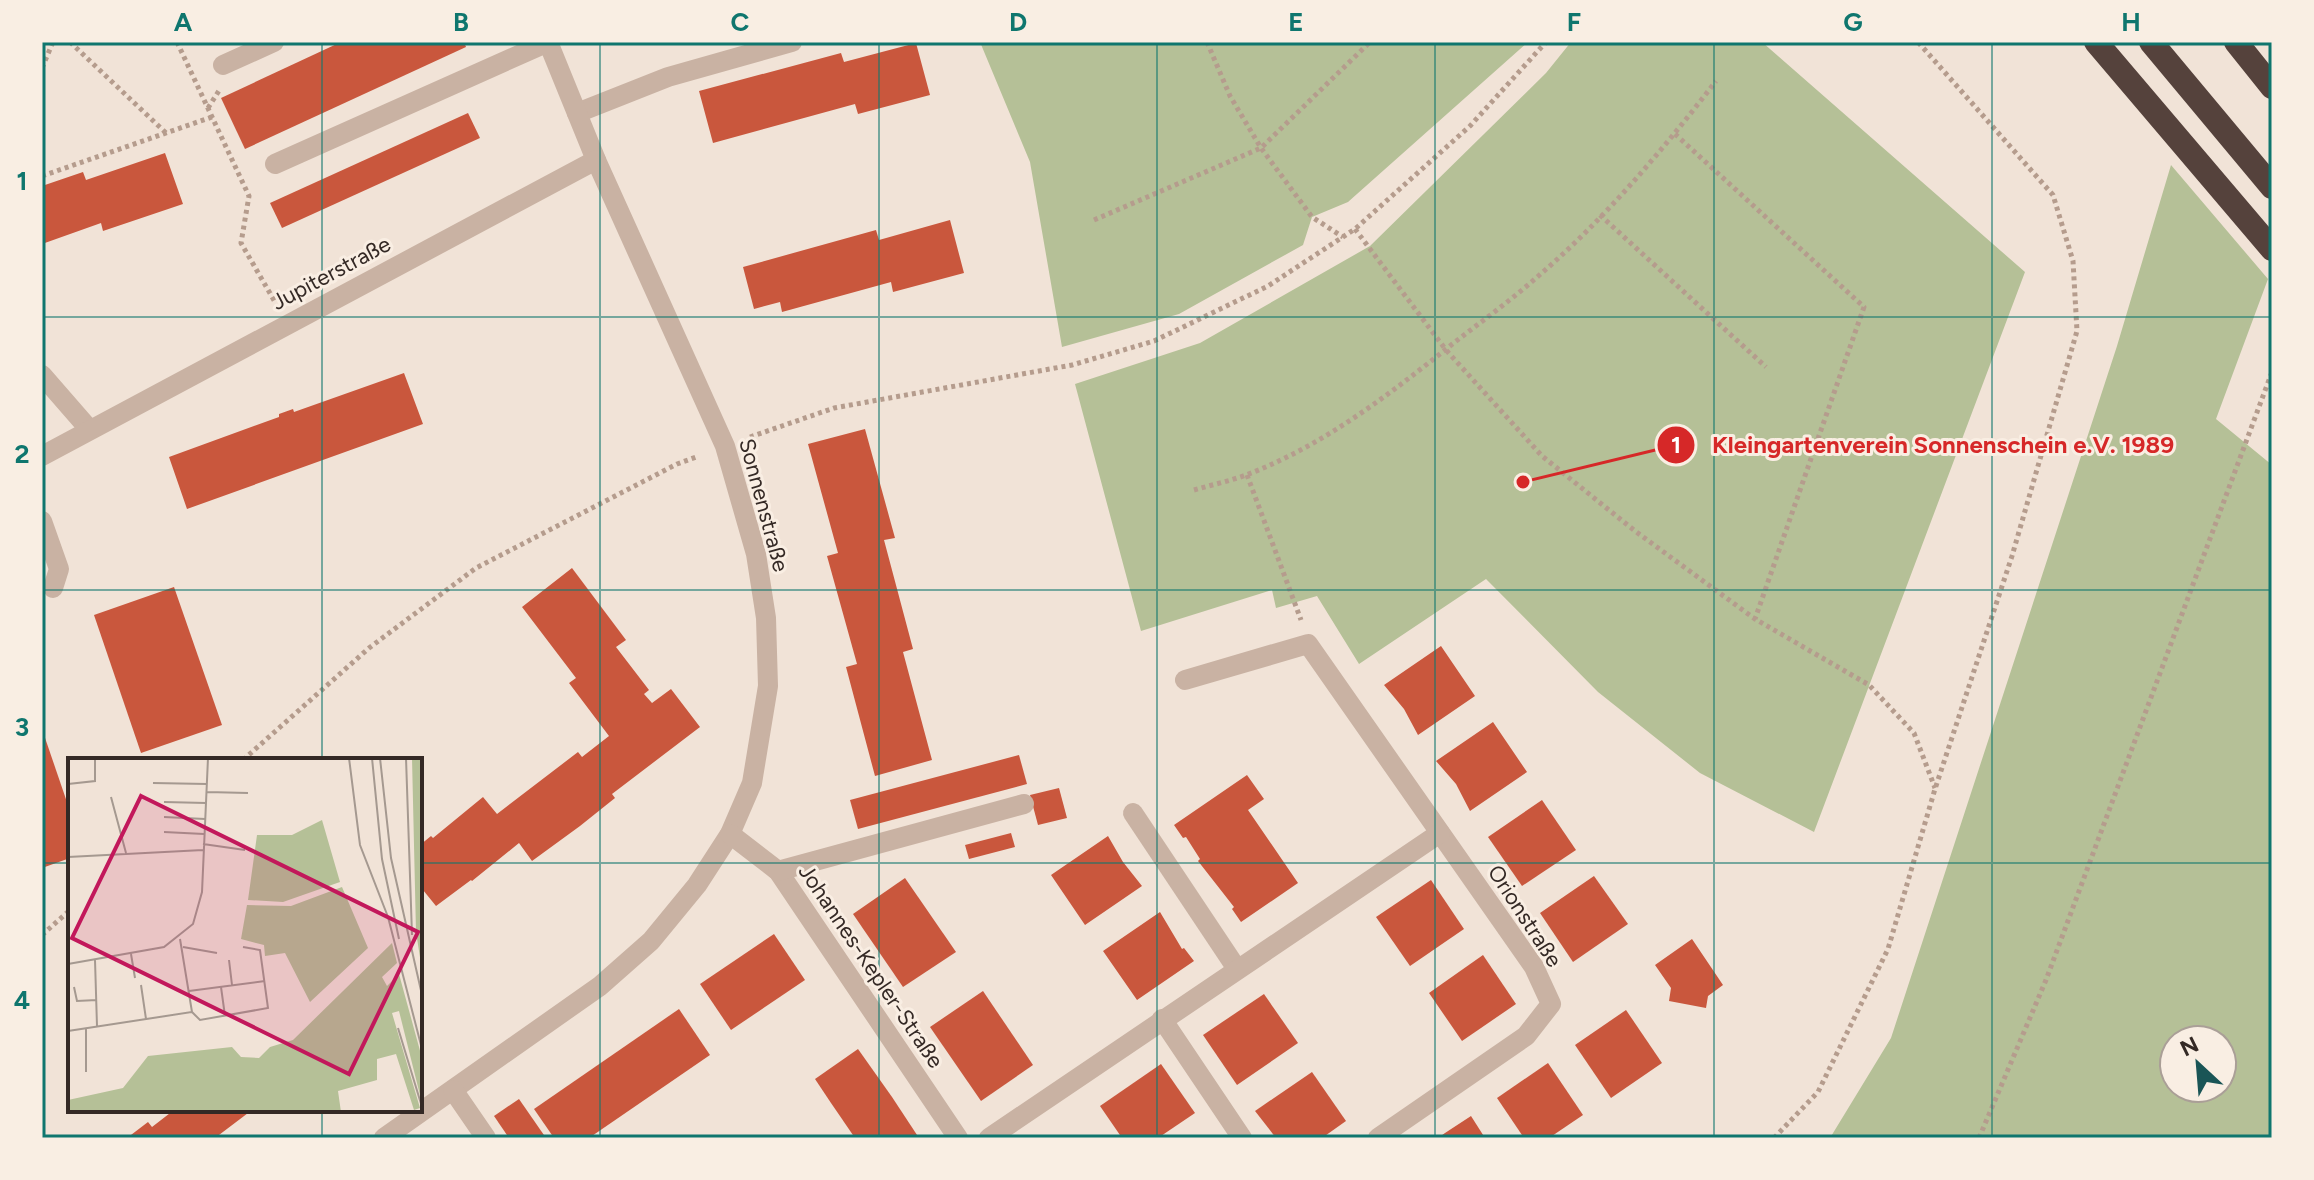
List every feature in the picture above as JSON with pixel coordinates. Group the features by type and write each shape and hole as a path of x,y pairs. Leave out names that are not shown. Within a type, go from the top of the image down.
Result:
{"highway":[{"path":"2096,42 2272,249"},
{"path":"2151,42 2272,187"},
{"path":"2236,42 2272,87"}],"street":[{"path":"223,65 274,42"},
{"path":"275,164 548,42"},
{"name":"Sonnenstraße","path":"422,1112 600,986 651,941 697,885 730,834 752,783 768,686 766,618 756,554 725,446 596,160 548,42"},
{"path":"577,113 668,77 792,42"},
{"name":"Jupiterstraße","path":"42,456 596,160"},
{"path":"42,375 89,429"},
{"path":"42,521 59,569 53,588"},
{"name":"Orionstraße","path":"1185,680 1308,644 1534,967 1551,1004 1526,1036 1378,1138"},
{"path":"778,871 1024,804"},
{"path":"1133,813 1237,969"},
{"path":"989,1138 1440,833"},
{"name":"Johannes-Kepler-Straße","path":"730,834 778,871 958,1138"},
{"path":"1162,1019 1242,1138"},
{"path":"453,1090 486,1138"},
{"name":"Sonnenstraße","path":"384,1138 421,1112"}],"path":[{"path":"42,68 53,42"},
{"path":"70,42 166,133"},
{"path":"177,42 249,196 241,243 288,323"},
{"path":"1207,42 1230,96 1261,148 1312,217 1343,237"},
{"path":"1094,220 1261,148 1370,42"},
{"path":"245,758 369,648 476,568 677,464 834,408 1072,365 1154,341 1268,286 1355,229 1470,126 1546,42"},
{"path":"1774,1138 1818,1092 1888,949 1935,789 2012,556 2077,331 2073,261 2053,195 1918,42"},
{"path":"1194,490 1247,475 1316,441 1370,409 1446,350 1537,277 1600,215 1675,134 1716,81"},
{"path":"42,176 212,117"},
{"path":"1675,134 1864,307 1755,619"},
{"path":"1600,215 1766,367"},
{"path":"1355,229 1446,350 1542,456 1635,531 1755,619 1869,685 1914,733 1935,789"},
{"path":"1979,1138 2052,966 2272,372"},
{"path":"1247,475 1296,604"},
{"path":"42,935 68,912"}],"green space":[{"path":"980,42 1528,42 1348,202 1312,217 1303,245 1179,314 1062,347 1030,162"},
{"path":"1571,42 1762,42 2025,272 1814,832 1700,773 1598,692 1486,579 1359,664 1317,596 1276,608 1272,590 1141,631 1075,384 1200,343 1370,246 1546,73"},
{"path":"2171,165 2268,279 2216,419 2272,465 2272,1138 1830,1138 1891,1038 2117,346"}],"building":[{"path":"341,42 464,42 466,47 245,149 221,98"},
{"path":"916,43 930,95 858,114 855,104 713,143 699,91 841,53 844,62"},
{"path":"468,113 480,138 282,228 270,203"},
{"path":"165,153 183,204 103,231 101,223 42,244 42,186 83,172 86,180"},
{"path":"950,220 964,273 893,292 891,282 782,312 780,302 754,309 743,267 876,230 879,240"},
{"path":"404,373 423,424 187,509 169,457 279,417 279,414 293,409 294,412"},
{"path":"865,429 895,538 884,540 913,649 903,652 932,760 875,776 846,667 857,664 827,556 838,553 808,444"},
{"path":"572,568 626,640 616,647 649,690 644,694 652,703 671,689 700,727 612,794 615,798 580,826 532,861 519,843 436,906 422,891 422,843 483,797 497,814 578,752 582,757 609,736 569,683 576,678 522,607"},
{"path":"174,587 222,725 141,753 94,615"},
{"path":"1441,646 1475,696 1418,735 1404,709 1384,685"},
{"path":"1493,722 1527,772 1470,811 1456,784 1436,761"},
{"path":"42,729 68,805 68,859 42,868"},
{"path":"1019,755 1027,784 858,829 850,800"},
{"path":"1247,775 1264,799 1248,810 1298,883 1241,922 1232,909 1234,907 1198,861 1200,859 1186,837 1183,838 1174,825"},
{"path":"1059,788 1067,818 1038,825 1030,795"},
{"path":"1542,800 1576,850 1522,886 1488,837"},
{"path":"1011,833 1015,847 969,859 965,845"},
{"path":"1108,836 1142,886 1085,925 1051,875"},
{"path":"1594,876 1628,924 1573,962 1540,913"},
{"path":"905,878 956,952 903,987 853,914"},
{"path":"1431,880 1464,929 1410,966 1376,917"},
{"path":"1160,912 1182,949 1194,961 1137,1000 1103,951"},
{"path":"774,934 805,980 731,1030 700,984"},
{"path":"1692,939 1723,985 1708,996 1706,1008 1669,1001 1671,988 1655,965"},
{"path":"1483,955 1516,1004 1462,1041 1429,993"},
{"path":"983,991 1033,1065 981,1101 930,1027"},
{"path":"1264,994 1298,1043 1237,1085 1203,1035"},
{"path":"679,1009 710,1055 589,1138 554,1138 534,1109"},
{"path":"1626,1010 1662,1063 1611,1098 1575,1045"},
{"path":"858,1049 919,1138 855,1138 831,1103 815,1079"},
{"path":"1548,1063 1583,1115 1549,1138 1524,1138 1497,1098"},
{"path":"1161,1064 1195,1113 1158,1138 1122,1138 1100,1106"},
{"path":"1312,1072 1346,1121 1322,1138 1276,1138 1255,1111"},
{"path":"519,1099 546,1138 509,1138 494,1116"},
{"path":"171,1112 249,1112 215,1138 127,1138 148,1122 152,1127"},
{"path":"1471,1116 1485,1138 1438,1138 1445,1133"}],"place":[{"name":"Kleingartenverein Sonnenschein e.V. 1989","path":"1523,482"}]}
